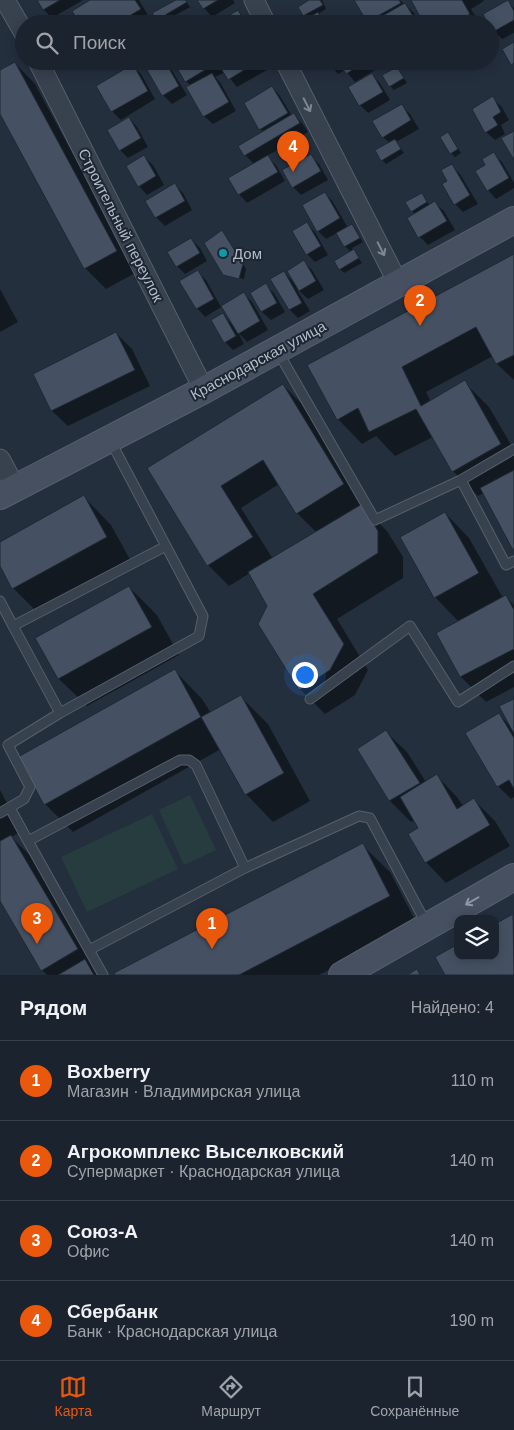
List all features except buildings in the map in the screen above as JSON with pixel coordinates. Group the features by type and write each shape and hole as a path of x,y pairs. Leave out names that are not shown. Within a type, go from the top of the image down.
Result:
{"street":[{"path":"5,0 15,18"},
{"path":"254,0 262,15"},
{"name":"Строительный переулок","path":"43,70 204,390"},
{"path":"290,70 398,284"},
{"name":"Краснодарская улица","path":"8,492 204,390 514,220"},
{"path":"0,459 8,492"},
{"path":"342,975 514,877"}],"lane":[{"path":"277,350 375,520 461,480 514,449"},
{"path":"0,813 24,800 30,787 8,745 60,713 199,636 203,616 109,438"},
{"path":"461,480 506,565 514,561"},
{"path":"13,626 166,546"},
{"path":"0,601 60,713"},
{"path":"310,699 410,626 458,702 514,666"},
{"path":"28,841 180,760 190,760 196,765 245,868"},
{"path":"10,808 103,975"},
{"path":"89,950 245,868 359,816 370,818 428,926"}],"green space":[{"path":"190,795 216,850 184,865 159,810"},
{"path":"152,814 178,869 87,912 61,857"}],"place":[{"name":"Сбербанк","path":"293,172"},
{"name":"Дом","path":"223,253"},
{"name":"Агрокомплекс Выселковский","path":"420,326"},
{"name":"Союз-А","path":"37,944"},
{"name":"Boxberry","path":"212,949"}]}
